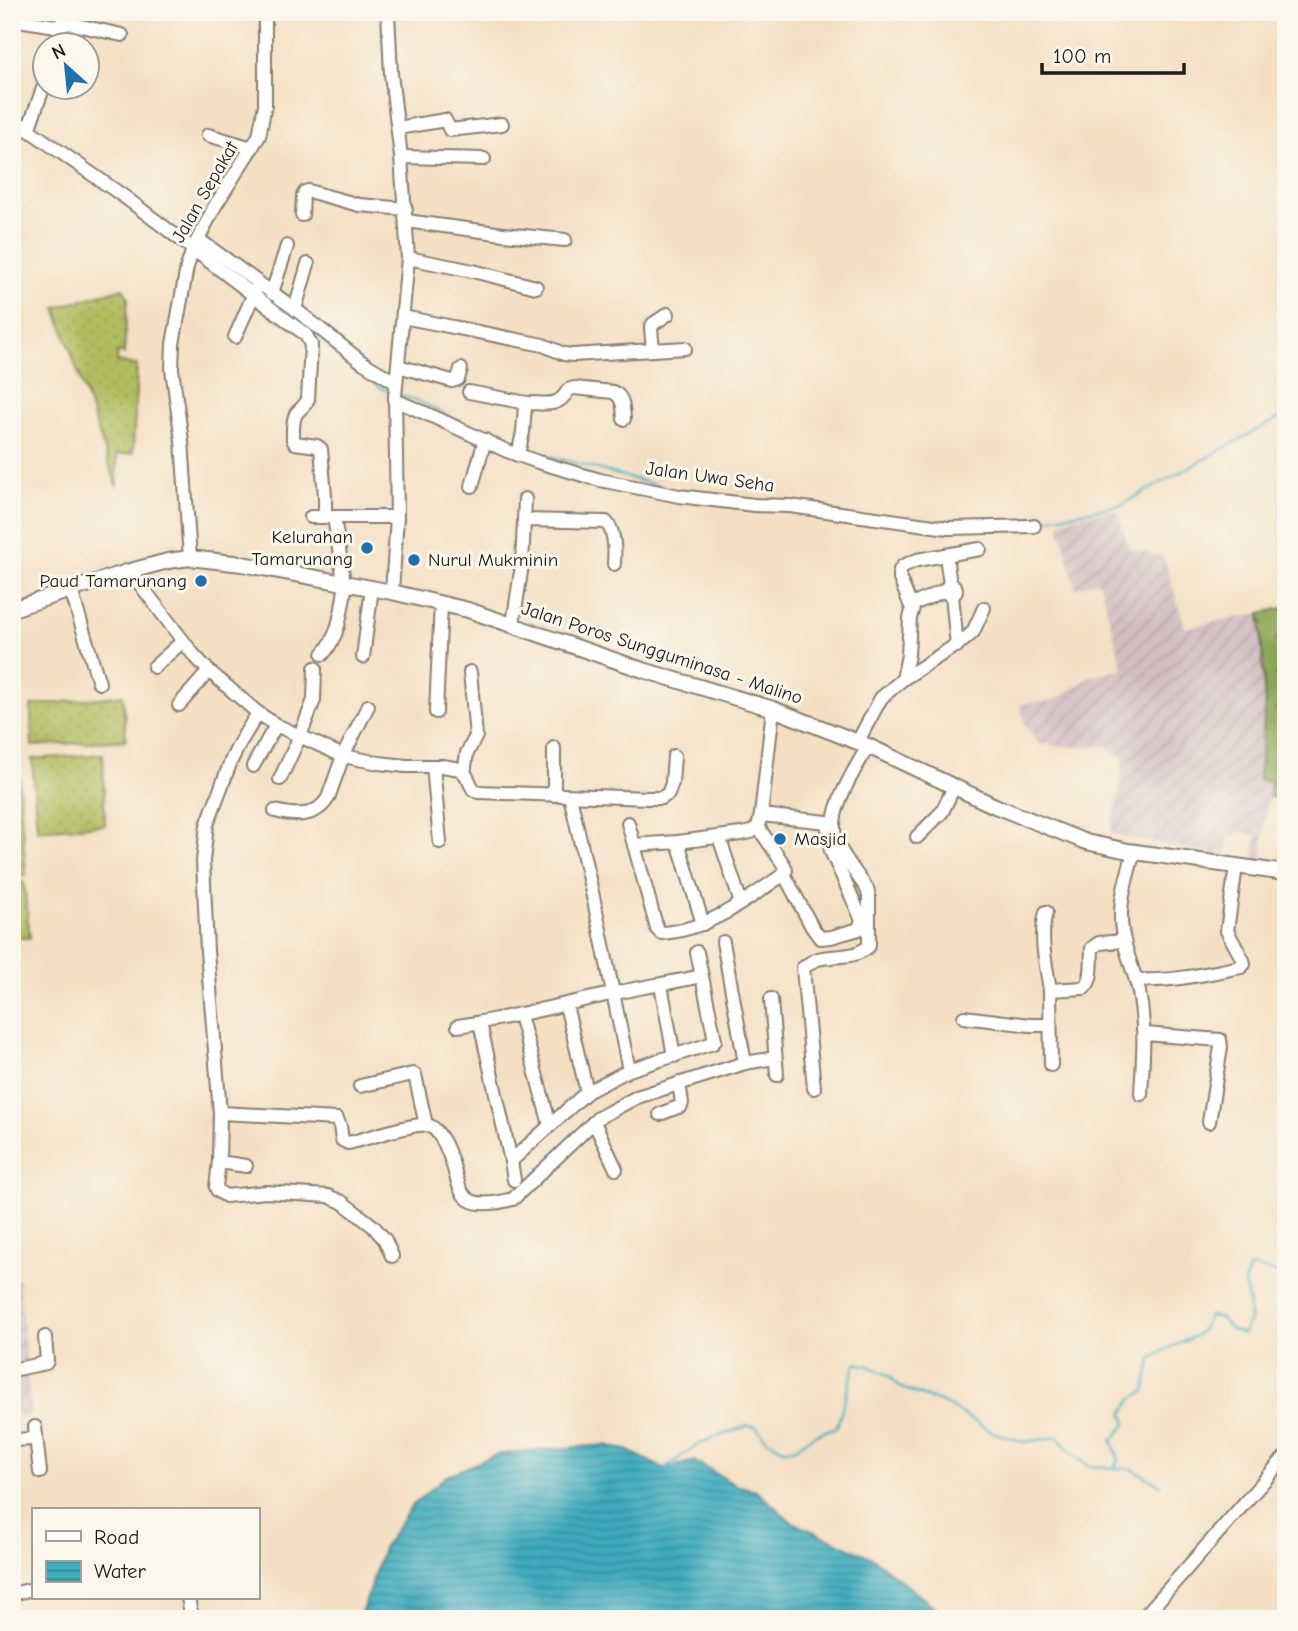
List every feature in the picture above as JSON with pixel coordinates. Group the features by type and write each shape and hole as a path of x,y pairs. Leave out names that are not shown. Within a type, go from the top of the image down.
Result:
{"main road":[{"name":"Jalan Poros Sungguminasa - Malino","path":"12,609 130,570 190,558 392,592 513,624 643,670 773,709 863,743 954,787 1086,842 1286,873"}],"street":[{"name":"Jalan Sepakat","path":"190,558 182,441 172,357 187,267 195,243 259,136 265,105 265,12"},
{"path":"388,12 408,258 395,391 397,517 392,592"},
{"path":"12,19 63,21 122,35"},
{"path":"30,126 38,102"},
{"path":"12,118 30,126 106,184 195,243 256,289 309,340 311,352 308,399 294,419 293,440 295,443 321,449 325,495 323,517 345,583 341,616 335,634 323,654"},
{"path":"398,128 445,120 450,130 502,124"},
{"path":"208,135 253,148"},
{"path":"401,157 484,159"},
{"path":"302,215 303,196 308,191 359,205 504,234 565,240"},
{"path":"272,293 287,246"},
{"path":"408,258 536,287"},
{"path":"295,309 308,264"},
{"path":"235,337 256,289"},
{"name":"Jalan Uwa Seha","path":"256,289 272,293 295,309 395,391 485,440 600,480 686,497 754,505 790,506 948,528 1034,526"},
{"path":"653,350 651,327 668,314"},
{"path":"403,317 543,345 564,354 587,355 685,348"},
{"path":"398,366 452,381 458,379 461,369"},
{"path":"469,392 527,403 556,402 564,397 568,390 574,388 613,392 619,394 622,401 624,419"},
{"path":"519,451 527,403"},
{"path":"472,486 485,440"},
{"path":"513,624 522,565 525,499"},
{"path":"323,517 397,517"},
{"path":"524,520 606,522 611,528 614,564"},
{"path":"912,609 903,590 900,570 917,560 980,549"},
{"path":"946,555 957,646"},
{"path":"130,570 209,671 258,713 343,756 379,763 460,769 478,792 661,797 668,794 672,783 674,756"},
{"path":"363,657 372,588"},
{"path":"71,590 99,683"},
{"path":"902,679 908,655 914,604 949,590"},
{"path":"436,712 441,603"},
{"path":"814,1088 803,968 815,960 854,955 869,946 867,889 835,840 834,820 838,802 881,698 902,679 957,646 972,632 984,608"},
{"path":"154,667 183,641"},
{"path":"280,779 314,700 315,668"},
{"path":"179,705 209,671"},
{"path":"464,773 467,753 476,736 470,672"},
{"path":"275,811 287,814 305,813 321,807 328,798 343,756 368,706"},
{"path":"635,845 751,832 759,821 773,709"},
{"path":"258,713 239,744 215,802 207,825 203,861 220,1113 216,1187 222,1195 230,1196 266,1192 328,1196 342,1202 373,1226 385,1240 392,1256"},
{"path":"253,766 276,724"},
{"path":"554,748 554,794"},
{"path":"433,766 440,842"},
{"path":"917,836 942,812 954,787"},
{"path":"569,796 629,1070"},
{"path":"759,821 827,822 831,851 862,920 859,929 820,938 784,874"},
{"path":"628,823 657,929 661,933 703,924 784,874 784,865 759,821"},
{"path":"719,836 741,903"},
{"path":"678,842 703,924"},
{"path":"1134,851 1121,902 1120,918 1136,980 1145,1034 1141,1094"},
{"path":"1136,980 1153,981 1201,975 1241,967 1244,964 1227,931 1236,866"},
{"path":"1046,912 1042,938 1050,990 1051,1065"},
{"path":"1050,990 1087,986 1090,981 1092,948 1099,943 1124,941"},
{"path":"723,942 745,1063"},
{"path":"512,1161 587,1092 629,1070 713,1043 715,1040 697,953"},
{"path":"458,1026 701,976"},
{"path":"661,985 674,1056"},
{"path":"771,999 777,1075"},
{"path":"566,1005 587,1092"},
{"path":"520,1015 550,1125"},
{"path":"964,1017 1049,1026"},
{"path":"480,1023 514,1180"},
{"path":"1145,1034 1220,1040 1222,1047 1209,1122"},
{"path":"220,1113 337,1119 342,1140 348,1143 416,1125 426,1125 435,1129 447,1147 458,1188 464,1197 479,1204 500,1203 513,1199 598,1118 637,1097 745,1063 775,1058"},
{"path":"360,1086 414,1074 426,1125"},
{"path":"660,1114 681,1106 679,1083"},
{"path":"594,1122 616,1169"},
{"path":"219,1162 246,1166"},
{"path":"12,1370 46,1363 45,1337"},
{"path":"12,1440 35,1433 40,1472"},
{"path":"1142,1619 1286,1455"},
{"path":"12,1594 32,1589"},
{"path":"188,1600 192,1619"}],"shaded area":[{"path":"1113,510 1118,512 1129,548 1164,557 1185,628 1260,613 1265,708 1259,779 1271,781 1262,861 1254,860 1256,835 1237,832 1238,837 1229,836 1226,857 1114,835 1111,829 1120,789 1123,758 1106,746 1039,744 1025,724 1020,704 1051,701 1091,676 1123,669 1100,584 1096,581 1076,589 1059,523 1074,517"},
{"path":"12,1279 19,1279 31,1415 12,1416"}],"green space":[{"path":"123,288 128,297 124,354 118,352 117,362 137,365 133,453 117,455 117,487 56,308"},
{"path":"1286,607 1286,799 1269,797 1271,781 1259,780 1265,708 1260,613"},
{"path":"123,695 126,740 32,746 31,706"},
{"path":"103,754 105,825 37,830 32,759"},
{"path":"17,756 26,875 12,876 12,757"},
{"path":"12,882 24,882 30,938 12,938"}],"water":[{"path":"606,1445 629,1451 664,1469 694,1461 736,1485 755,1490 792,1522 873,1558 949,1619 357,1619 364,1606 383,1548 412,1506 446,1476 495,1455"}],"waterway":[{"path":"311,333 381,388 390,391"},
{"path":"399,395 418,401 460,422"},
{"path":"1034,521 1121,505 1286,414"},
{"path":"524,449 663,487"},
{"path":"1114,1468 1119,1460 1112,1441 1127,1423 1123,1413 1133,1398 1145,1391 1151,1359 1194,1337 1209,1316 1221,1318 1230,1329 1243,1334 1249,1320 1249,1304 1244,1283 1250,1267 1276,1272 1286,1280"},
{"path":"664,1469 700,1443 747,1426 756,1427 767,1440 783,1449 795,1449 814,1436 836,1428 856,1363 888,1375 899,1387 945,1404 992,1432 1024,1442 1058,1437 1070,1452 1089,1466 1132,1469 1161,1485"}],"place":[{"name":"Kelurahan Tamarunang","path":"367,548"},
{"name":"Nurul Mukminin","path":"414,560"},
{"name":"Paud Tamarunang","path":"201,581"},
{"name":"Masjid","path":"780,839"}]}
